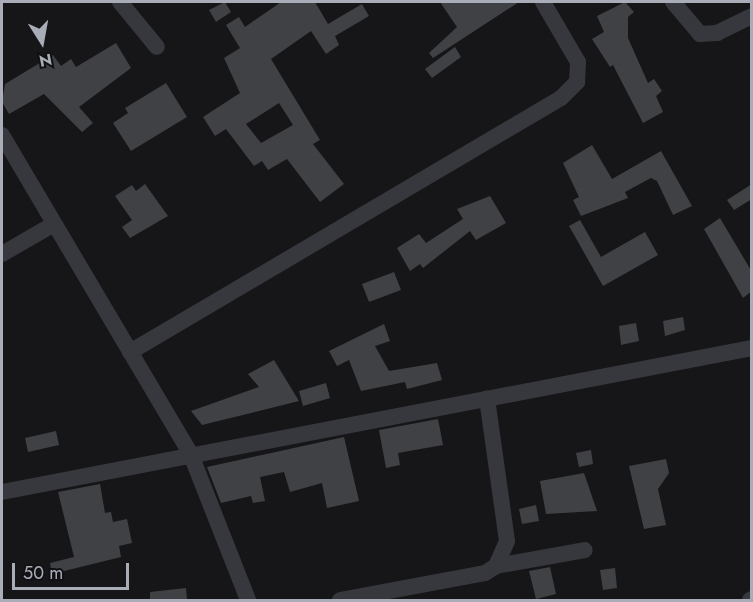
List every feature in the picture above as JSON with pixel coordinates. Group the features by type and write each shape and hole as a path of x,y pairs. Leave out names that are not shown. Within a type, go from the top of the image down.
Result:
{"street":[{"path":"120,2 156,47"},
{"path":"130,352 561,98 577,82 578,62 543,2"},
{"path":"673,2 700,34 717,33 752,16"},
{"path":"2,135 191,455 248,600"},
{"path":"2,254 54,224"},
{"path":"2,492 752,348"},
{"path":"487,398 507,541 496,566"},
{"path":"340,600 485,573 496,566 585,550"}],"building":[{"path":"225,2 231,12 216,22 209,10"},
{"path":"281,2 315,2 328,24 362,4 369,16 335,36 339,45 326,54 311,31 271,59 320,140 313,144 344,184 320,202 287,159 268,170 262,161 254,166 226,129 215,136 203,117 240,93 224,58 240,48 226,25 239,17 245,27","holes":["279,103 293,125 261,143 246,124"]},
{"path":"440,2 519,2 433,58 429,53 457,27"},
{"path":"625,2 634,12 628,17 628,38 648,83 654,79 662,91 656,96 663,112 643,123 613,65 610,67 592,39 604,32 597,16"},
{"path":"116,43 131,68 79,107 93,123 82,132 44,94 9,114 2,102 5,84 53,55 61,66 71,59 76,67"},
{"path":"455,47 461,57 432,78 425,69"},
{"path":"166,83 187,117 131,151 113,123 128,113 125,108"},
{"path":"592,145 612,179 661,151 692,206 673,215 657,181 651,178 625,192 628,198 581,216 573,200 579,197 563,163"},
{"path":"145,184 168,216 130,238 122,227 132,220 115,196 132,185 136,191"},
{"path":"752,184 752,199 734,210 727,200"},
{"path":"490,196 506,223 476,240 470,231 423,268 420,264 410,271 397,248 419,234 426,243 463,219 457,209"},
{"path":"720,218 752,272 752,291 743,298 704,229"},
{"path":"580,220 601,257 645,232 658,255 603,286 569,226"},
{"path":"394,272 401,290 369,302 362,284"},
{"path":"683,317 685,330 665,336 663,321"},
{"path":"636,323 639,341 621,345 619,326"},
{"path":"384,324 390,341 375,346 389,371 437,363 442,380 407,389 405,382 361,391 349,360 337,366 329,351"},
{"path":"274,360 299,401 202,425 191,411 259,387 248,374"},
{"path":"326,383 330,398 303,406 299,391"},
{"path":"438,419 443,445 398,453 400,465 386,468 379,430"},
{"path":"56,431 59,445 28,452 25,438"},
{"path":"344,437 359,501 327,508 322,483 290,492 284,472 260,477 265,501 253,503 251,496 221,503 207,467"},
{"path":"591,450 593,464 579,467 576,453"},
{"path":"666,459 669,473 658,489 666,525 644,529 629,466"},
{"path":"584,473 597,511 546,514 540,481"},
{"path":"100,484 105,513 111,512 113,522 127,519 132,543 119,546 121,557 52,574 50,563 74,557 58,492"},
{"path":"536,505 539,521 522,524 519,509"},
{"path":"550,567 556,594 536,599 529,571"},
{"path":"615,568 617,588 603,590 600,570"},
{"path":"186,588 187,600 150,600 150,592"}]}
